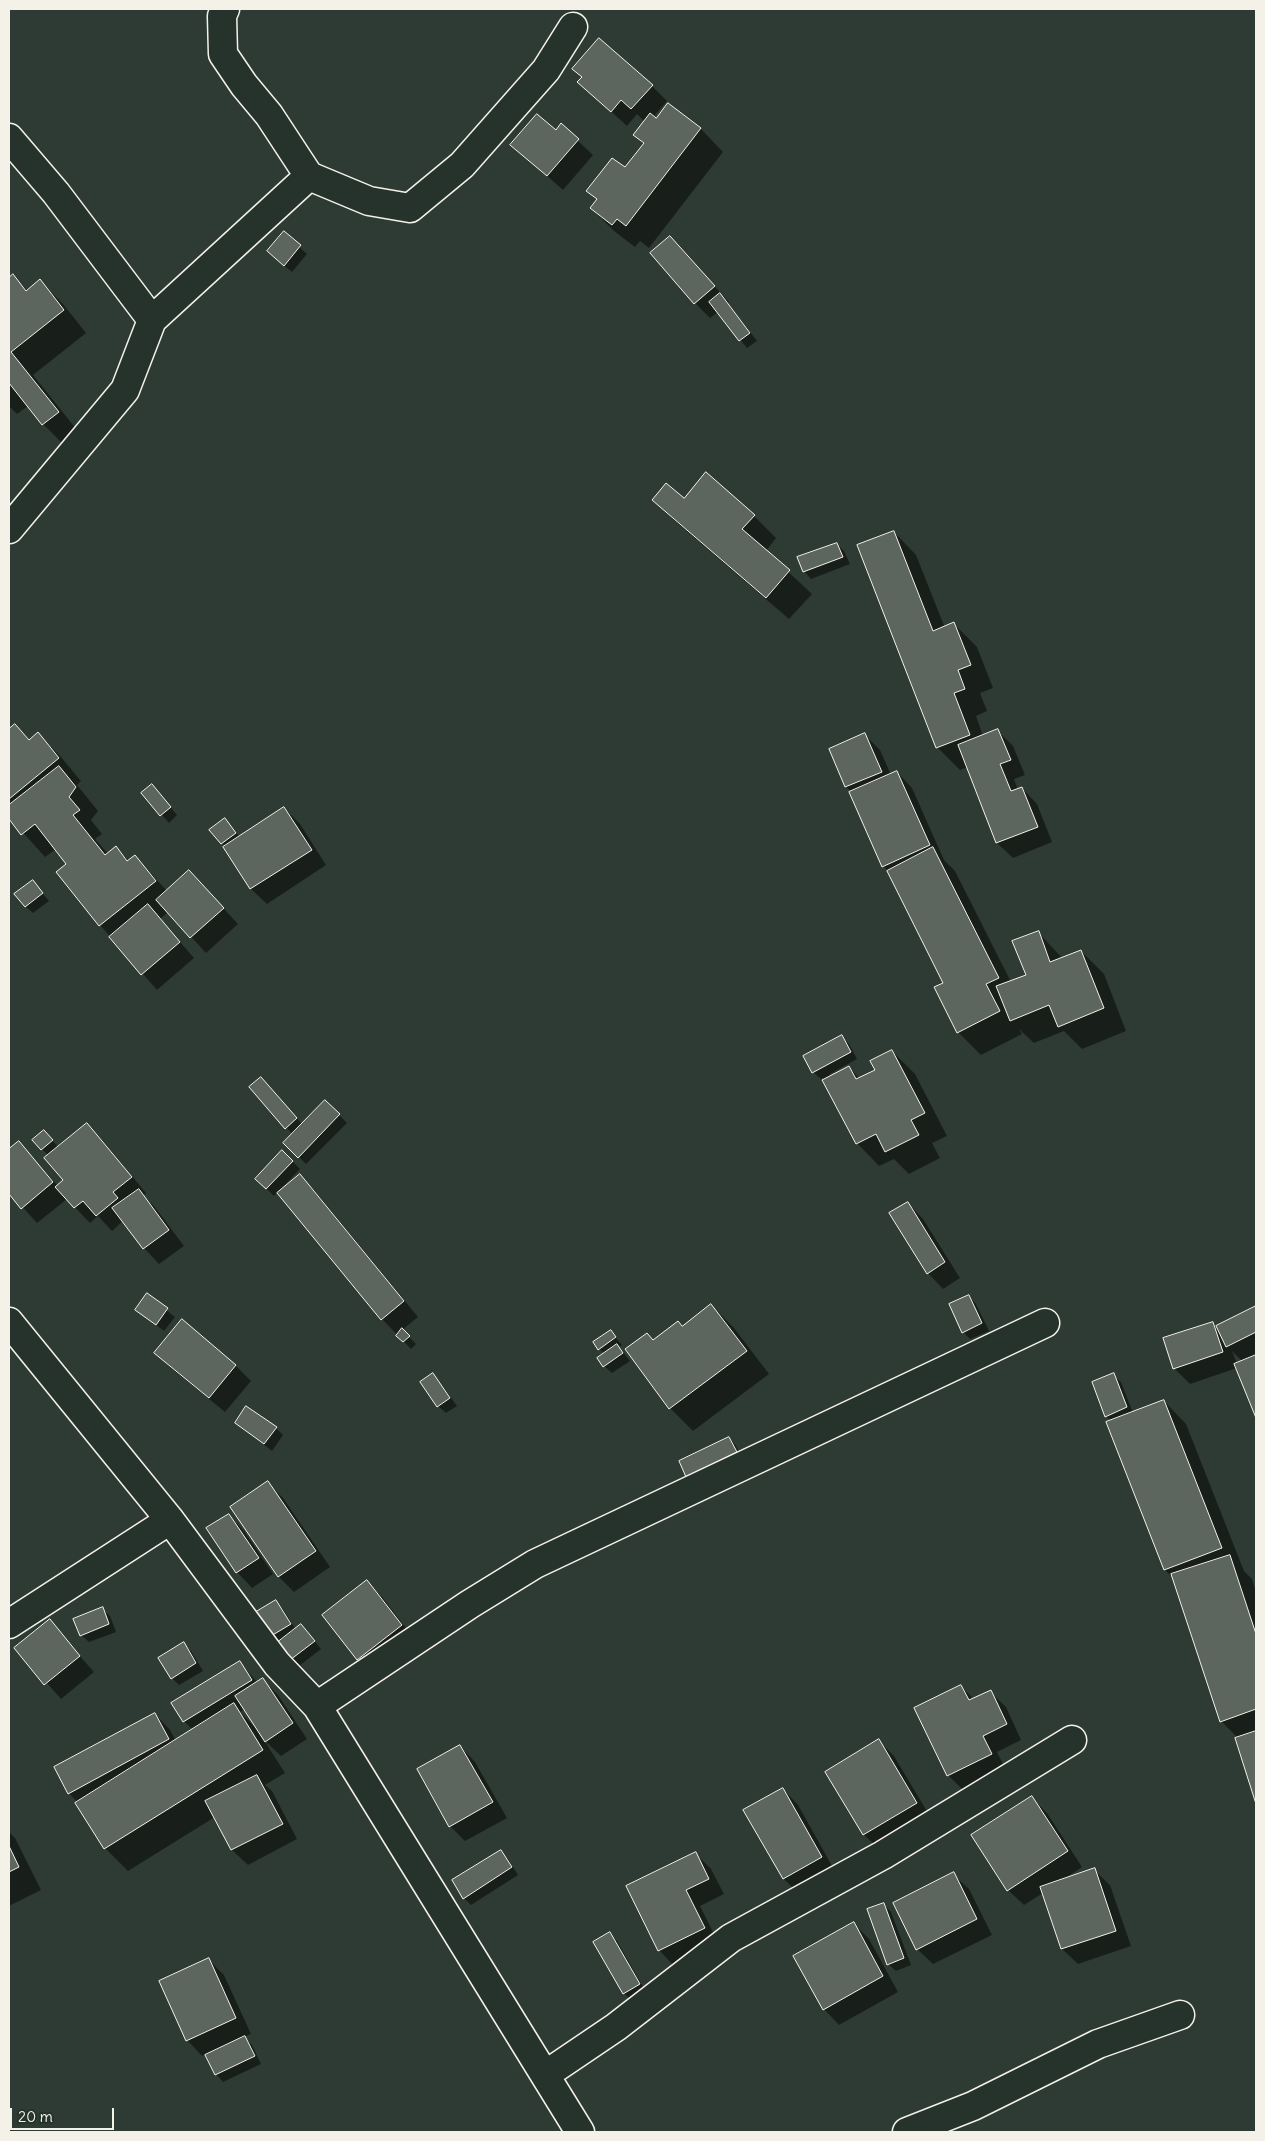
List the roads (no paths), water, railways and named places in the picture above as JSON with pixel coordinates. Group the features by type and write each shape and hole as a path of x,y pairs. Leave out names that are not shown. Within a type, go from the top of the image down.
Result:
{"street":[{"path":"225,9 222,16 222,54 269,115 309,176 369,201 410,208 462,164 546,70 573,27"},
{"path":"9,138 56,193 152,320"},
{"path":"9,529 125,390 152,320 309,176"},
{"path":"9,1322 170,1520 277,1664 317,1706 580,2132"},
{"path":"317,1706 470,1604 535,1564 1045,1323"},
{"path":"9,1624 170,1520"},
{"path":"545,2075 616,2028 731,1938 883,1855 1072,1740"},
{"path":"907,2132 973,2106 1098,2044 1180,2015"}]}
